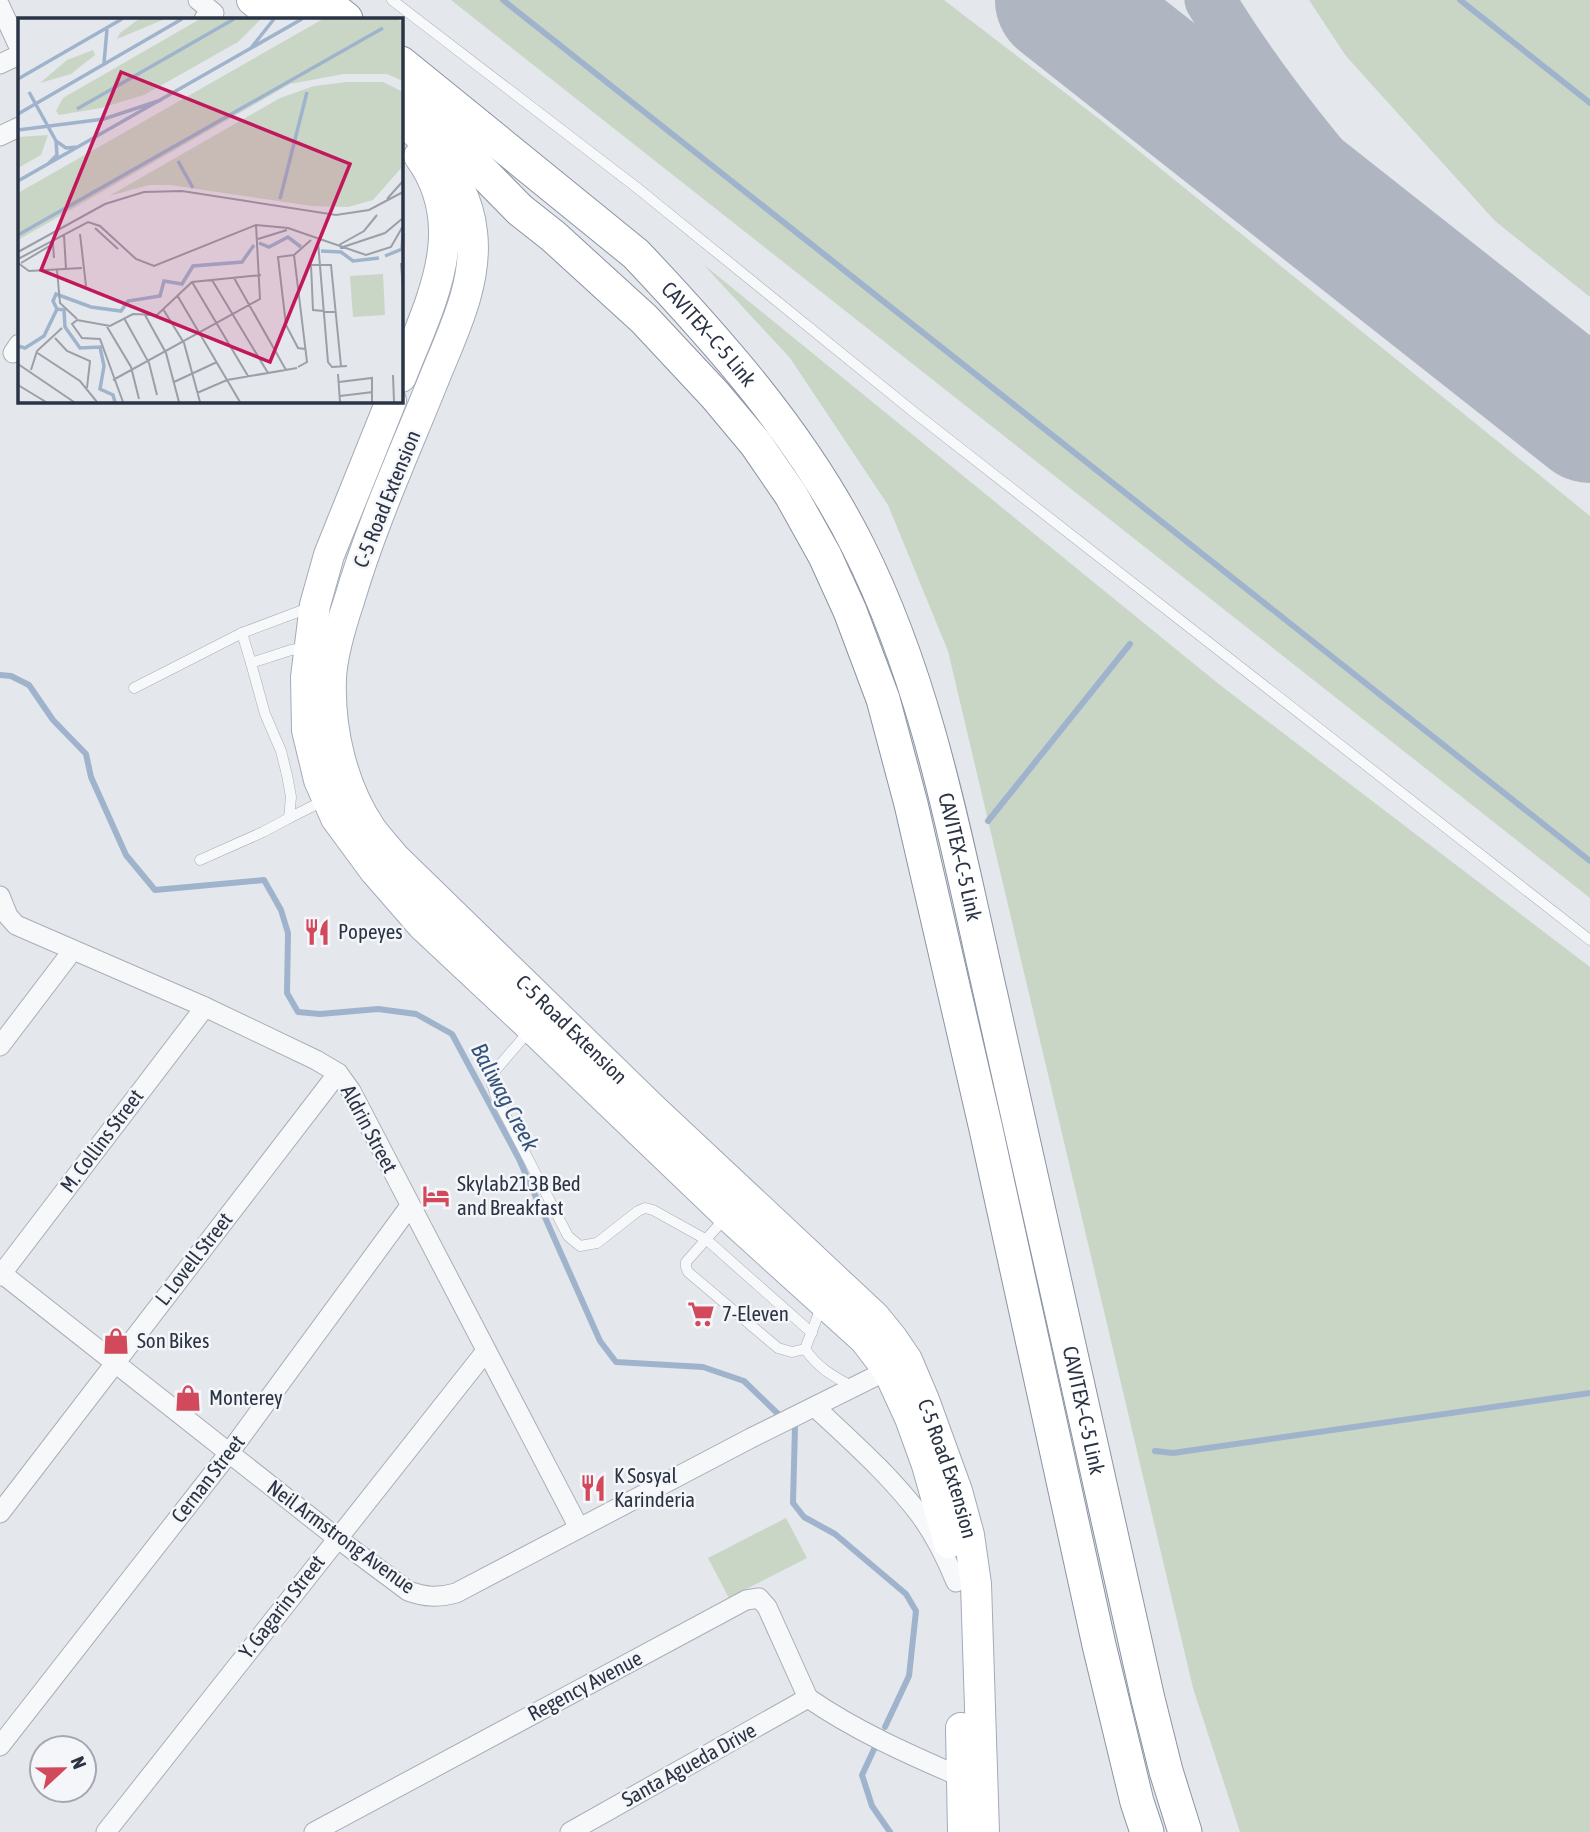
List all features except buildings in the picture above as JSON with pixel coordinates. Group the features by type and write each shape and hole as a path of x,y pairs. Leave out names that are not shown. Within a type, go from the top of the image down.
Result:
{"highway":[{"path":"290,0 313,18"},
{"path":"322,0 345,18"},
{"name":"CAVITEX–C-5 Link","path":"402,64 636,254 735,365 794,441 844,518 871,573 907,661 934,753 1035,1190 1145,1687 1185,1832"},
{"name":"CAVITEX–C-5 Link","path":"402,97 463,152 520,210 553,236 644,319 715,395 755,444 791,495 825,556 850,611 879,688 911,804 986,1129 1099,1644 1137,1802 1147,1832"}],"main road":[{"path":"252,0 274,18"},
{"name":"C-5 Road Extension","path":"402,120 432,148 461,191 472,229 474,256 468,288 454,331 360,563 342,622 331,677 334,729 343,769 371,829 395,858 654,1111 874,1317 892,1338 910,1418 948,1534 956,1582 961,1647 963,1832"},
{"path":"402,135 424,163 433,181 445,223 445,239 435,291 402,374"},
{"name":"C-5 Road Extension","path":"391,402 330,555 315,605 306,677 307,730 319,779 336,818 355,846 374,872 422,925 727,1215 865,1340 897,1365 924,1400 957,1492 969,1535 976,1584 984,1832"}],"street":[{"path":"198,0 209,16"},
{"path":"0,6 18,45"},
{"path":"0,64 18,55"},
{"path":"0,136 18,127"},
{"name":"Aldrin Street","path":"0,897 8,916 16,925 205,1006 338,1073 351,1091 579,1528"},
{"path":"0,1046 73,950"},
{"name":"M. Collins Street","path":"1,1274 205,1006"},
{"name":"L. Lovell Street","path":"0,1513 338,1073"},
{"name":"Cernan Street","path":"0,1746 229,1452 410,1206"},
{"name":"Neil Armstrong Avenue","path":"1,1274 337,1538 408,1591 421,1596 434,1597 456,1593 897,1365"},
{"name":"Y. Gagarin Street","path":"106,1832 486,1351"},
{"path":"815,1407 876,1465 922,1517 956,1582"},
{"name":"Regency Avenue","path":"314,1832 752,1598 759,1598 767,1607 808,1698"},
{"path":"808,1698 831,1714 894,1748 961,1777"},
{"name":"Santa Agueda Drive","path":"570,1832 808,1698"}],"lane":[{"path":"392,0 636,187 915,413 1590,940"},
{"path":"134,688 242,633 315,605"},
{"path":"242,633 265,714 281,751 291,797 289,818"},
{"path":"251,663 291,649 309,647"},
{"path":"200,860 328,799"},
{"path":"532,1028 494,1072 492,1083 496,1097 568,1236 580,1246 597,1242 645,1208 707,1240 811,1333"},
{"path":"727,1215 686,1262 688,1272 778,1348 792,1352 805,1349"},
{"path":"805,1349 823,1301"},
{"path":"805,1349 814,1362 827,1373 854,1388"}],"green space":[{"path":"451,0 944,0 1098,118 1590,516 1590,898"},
{"path":"1309,0 1590,0 1590,297 1495,221 1346,56"},
{"path":"703,264 1220,685 1590,967 1590,1832 1240,1832 1193,1688 948,651 888,505 790,358"},
{"path":"786,1518 807,1558 729,1598 708,1558"}],"waterway":[{"path":"503,0 1590,861"},
{"path":"1460,0 1590,103"},
{"path":"988,821 1130,644"},
{"name":"Baliwag Creek","path":"0,675 11,676 29,685 53,720 86,754 91,777 126,855 155,890 264,880 281,910 288,933 287,993 298,1012 320,1014 378,1009 416,1014 452,1034 519,1159 600,1341 616,1362 703,1367 744,1381 795,1427 793,1503 804,1517 835,1534 906,1594 916,1611 909,1676 885,1727"},
{"path":"1155,1451 1173,1453 1590,1393"},
{"name":"Baliwag Creek","path":"876,1745 862,1775 872,1806 890,1832"}],"taxiway":[{"path":"1210,0 1251,63 1297,125 1346,184 1410,256 1509,355"}],"runway":[{"path":"1060,0 1590,418"}],"place":[{"name":"Popeyes","path":"317,932"},
{"name":"Skylab213B Bed and Breakfast","path":"436,1196"},
{"name":"7-Eleven","path":"701,1314"},
{"name":"Son Bikes","path":"116,1341"},
{"name":"Monterey","path":"188,1398"},
{"name":"K Sosyal Karinderia","path":"593,1488"}]}
